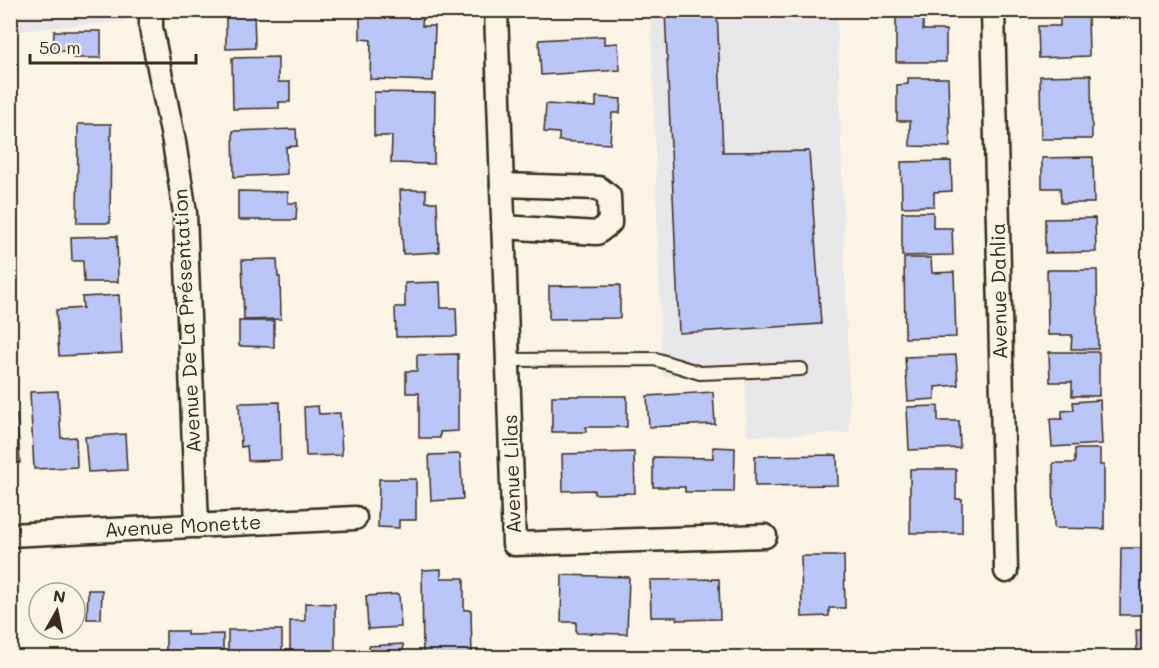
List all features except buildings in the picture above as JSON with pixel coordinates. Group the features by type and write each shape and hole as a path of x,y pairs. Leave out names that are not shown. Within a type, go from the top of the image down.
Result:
{"street":[{"name":"Avenue De La Présentation","path":"150,10 151,28 174,142 185,213 197,526"},
{"name":"Avenue Lilas","path":"496,10 514,544 765,536"},
{"name":"Avenue Dahlia","path":"993,10 1006,571"},
{"path":"502,185 599,188 609,196 610,205 610,223 597,232 503,227"},
{"name":"Avenue Monette","path":"10,535 355,518"}],"lane":[{"path":"508,360 655,359 700,373 801,369"}],"shaded area":[{"path":"10,11 129,11 126,21 16,31 19,127 11,128"},
{"path":"651,11 837,11 850,433 747,436 745,373 662,376"}]}
